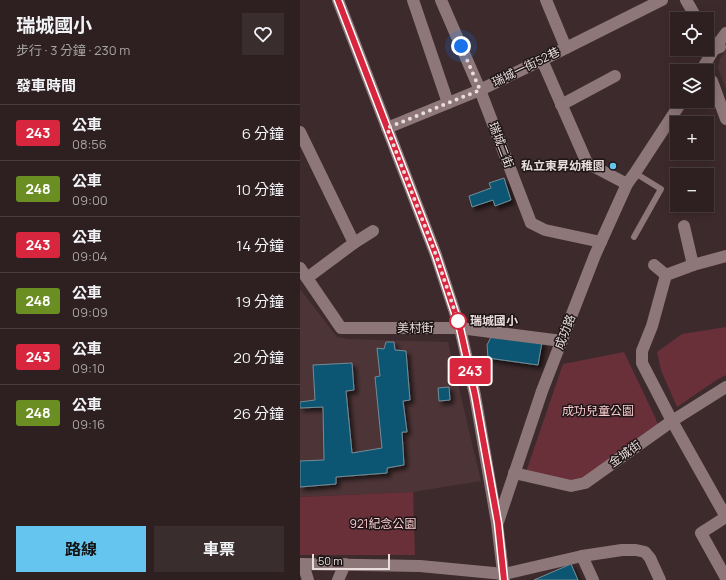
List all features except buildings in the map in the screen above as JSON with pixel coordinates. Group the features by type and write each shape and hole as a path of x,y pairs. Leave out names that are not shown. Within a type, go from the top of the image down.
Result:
{"street":[{"path":"338,0 436,255 460,328 475,395 498,523"},
{"path":"413,0 448,103"},
{"path":"546,0 566,48"},
{"name":"瑞城一街52巷","path":"387,128 480,90 662,0"},
{"path":"686,0 693,12"},
{"name":"瑞城二街","path":"443,1 480,90 531,223 545,230 601,242"},
{"path":"714,49 726,33"},
{"path":"714,49 726,44"},
{"path":"542,60 588,162 627,184"},
{"path":"561,104 615,76"},
{"path":"714,86 726,119"},
{"name":"成功路","path":"504,577 498,523 542,391 595,255 627,184 677,108"},
{"path":"302,135 354,243"},
{"path":"684,226 693,265"},
{"path":"308,278 354,243 373,231"},
{"path":"666,275 693,265 726,256"},
{"path":"654,265 666,275"},
{"name":"美村街","path":"300,268 341,328 460,328 562,341"},
{"path":"666,275 652,326 642,352 642,363 672,421 726,517 701,533 726,578"},
{"name":"金城街","path":"514,473 571,486 585,483 672,421 726,387"},
{"path":"308,580 302,564 420,566 504,577 582,556 622,550 636,550 645,552 650,558 660,580"},
{"path":"582,556 593,580"},
{"path":"338,580 345,564"}],"lane":[{"path":"634,237 660,189 635,173"}],"shaded area":[{"path":"726,49 726,89 718,68 720,59"},
{"name":"瑞城國小","path":"300,289 337,337 348,339 448,342 481,481 413,492 300,497"}],"green space":[{"path":"726,327 726,375 677,407 661,370 657,352 682,334"},
{"name":"成功兒童公園","path":"624,352 658,423 655,433 576,485 526,472 563,364"},
{"name":"921紀念公園","path":"413,492 415,555 300,555 300,497"}],"bus line":[{"name":"243","path":"338,0 436,255 460,328 475,395 498,523 504,580"}],"place":[{"name":"私立東昇幼稚園","path":"613,166"},
{"name":"瑞城國小","path":"458,321"}],"route":[{"path":"458,321 436,255 387,128 480,90 461,46"}]}
